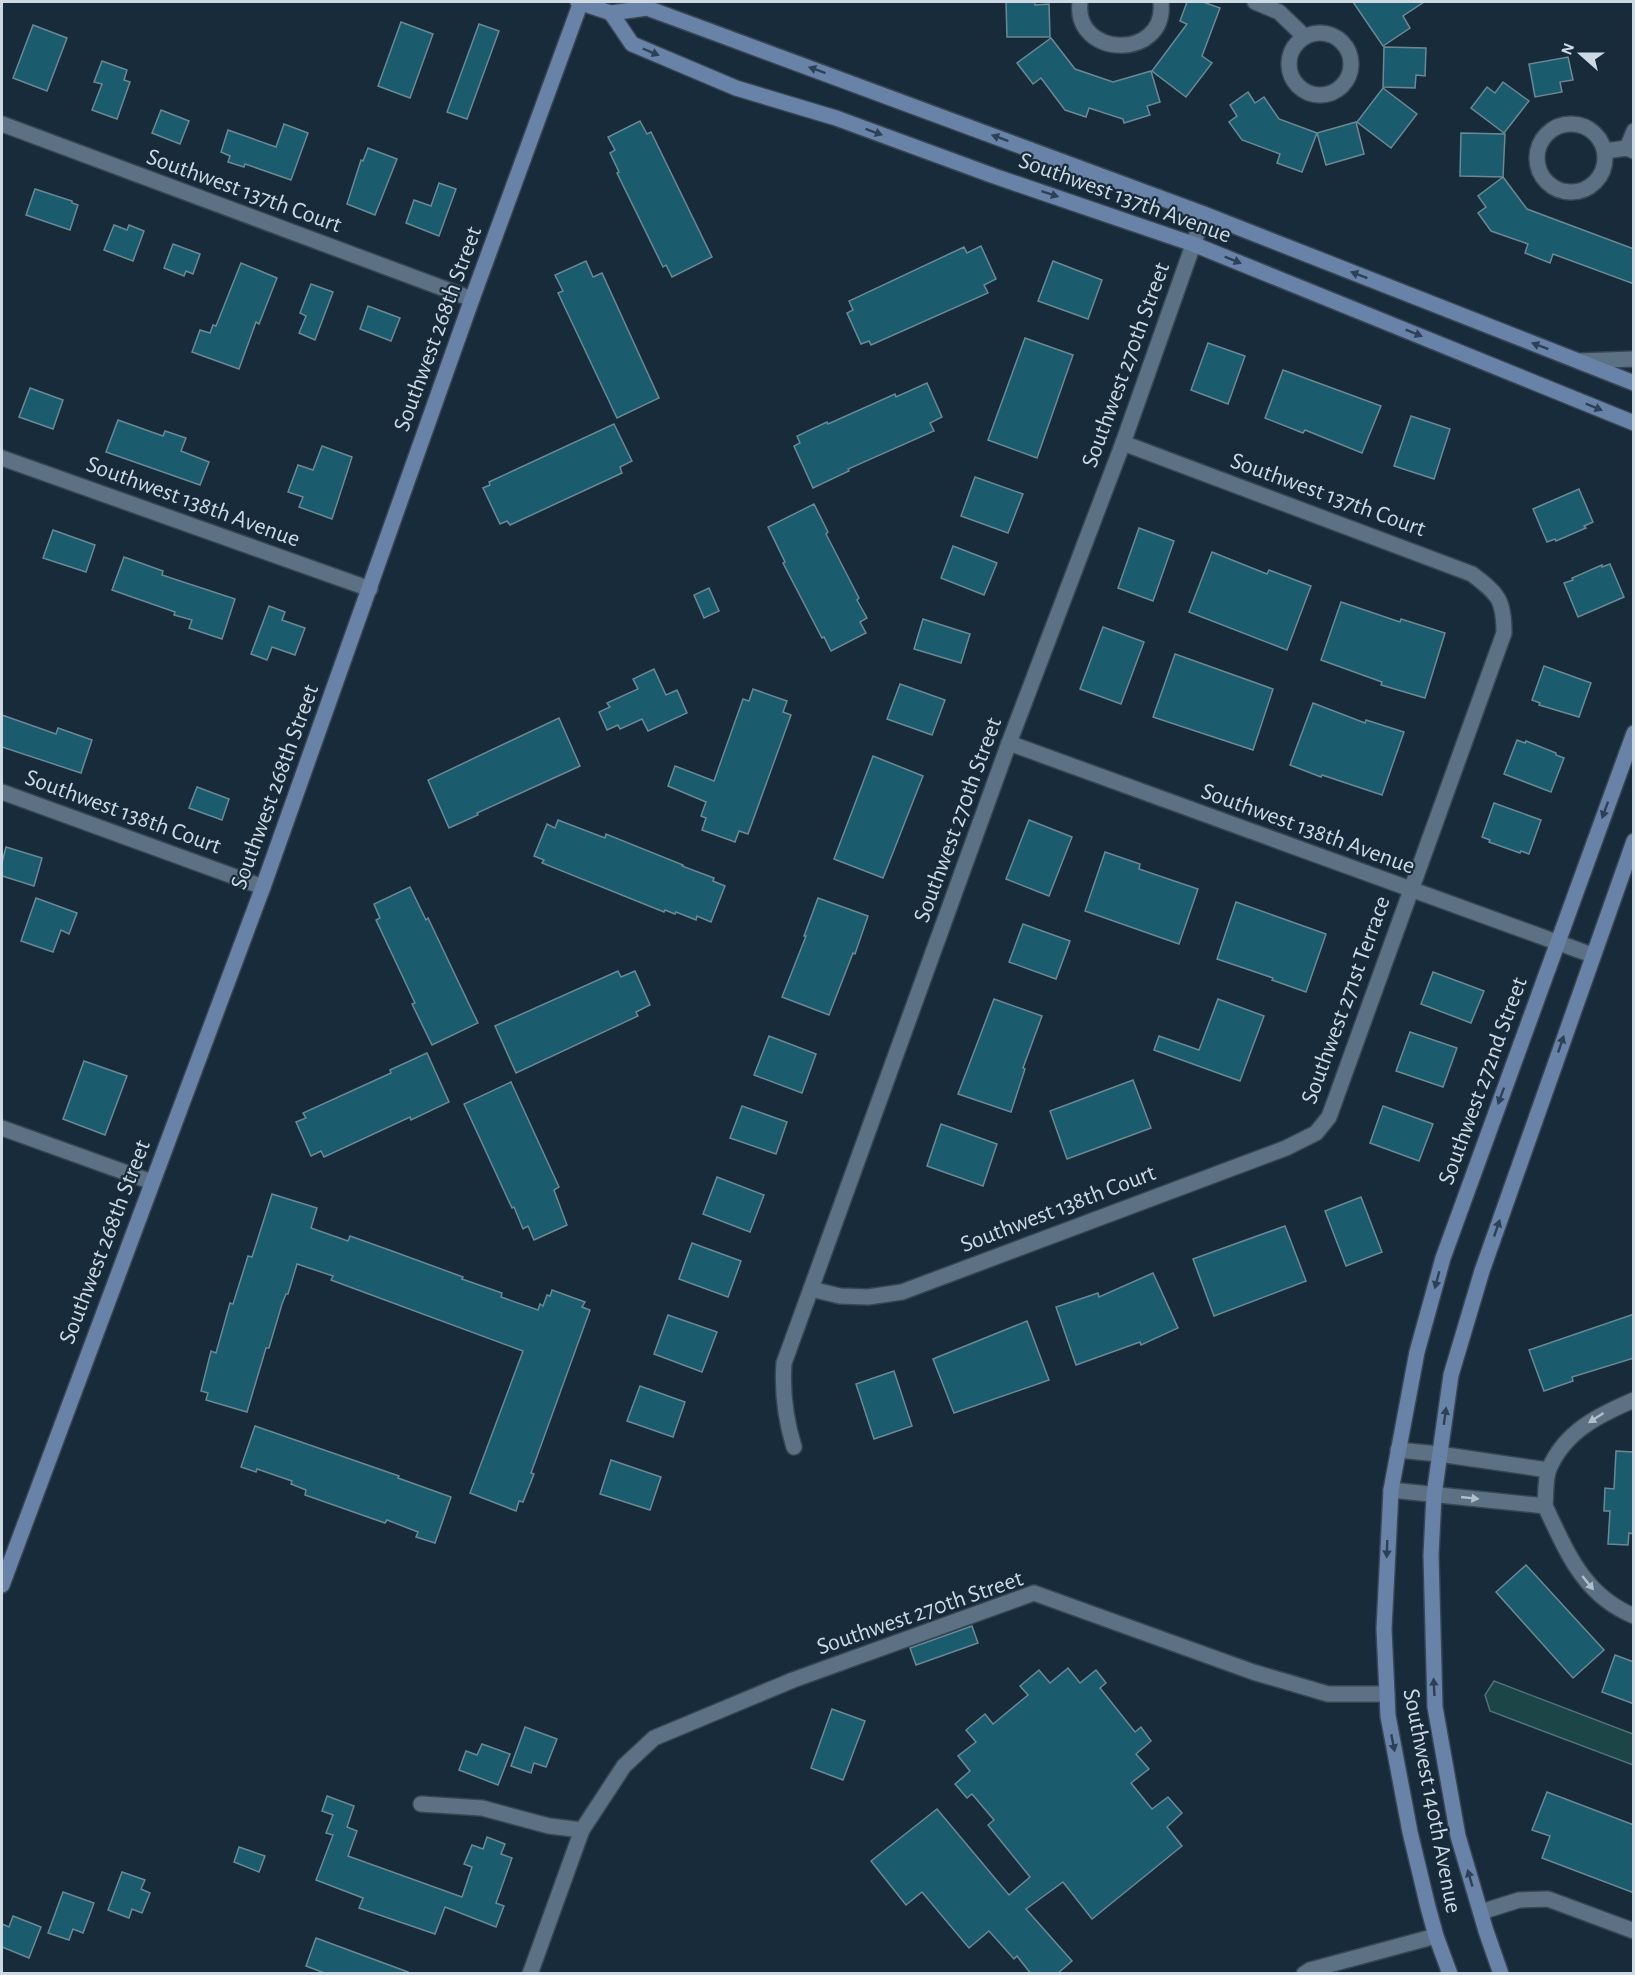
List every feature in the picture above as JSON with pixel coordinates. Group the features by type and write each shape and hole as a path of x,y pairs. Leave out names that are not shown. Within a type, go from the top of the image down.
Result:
{"main road":[{"name":"Southwest 137th Avenue","path":"580,2 611,13 646,8 1204,214 1634,383"},
{"name":"Southwest 268th Street","path":"2,1585 263,887 580,2"},
{"name":"Southwest 137th Avenue","path":"611,13 632,44 736,88 836,118 1193,244 1634,423"},
{"name":"Southwest 272nd Street","path":"1391,1490 1417,1352 1443,1258 1556,942 1634,733"},
{"path":"1434,1495 1451,1375 1482,1271 1634,841"},
{"name":"Southwest 140th Avenue","path":"1391,1490 1384,1629 1388,1716 1410,1832 1436,1936 1450,1974"},
{"name":"Southwest 140th Avenue","path":"1434,1495 1431,1556 1435,1707 1458,1836 1501,1974"}],"street":[{"path":"1080,2 1083,21 1092,34 1105,44 1121,47 1137,43 1150,34 1159,21 1161,2"},
{"path":"1255,2 1279,12 1305,37"},
{"path":"1316,33 1328,33 1339,38 1347,48 1352,59 1350,72 1345,83 1336,91 1324,95 1312,94 1301,89 1293,80 1289,68 1290,56 1295,45 1305,37 1316,33"},
{"path":"1564,123 1578,123 1590,129 1600,139 1605,151 1605,165 1599,177 1590,187 1577,192 1563,192 1551,186 1541,177 1536,164 1536,150 1542,138 1552,128 1564,123"},
{"name":"Southwest 137th Court","path":"2,124 472,299"},
{"path":"1605,151 1630,149 1634,131"},
{"name":"Southwest 270th Street","path":"794,1447 788,1421 783,1376 784,1363 1009,743 1123,443 1204,214"},
{"name":"Southwest 137th Avenue","path":"1579,361 1634,359"},
{"name":"Southwest 137th Court","path":"1123,443 1472,574 1491,588 1504,609"},
{"name":"Southwest 138th Avenue","path":"2,458 370,589"},
{"name":"Southwest 271st Terrace","path":"1316,1133 1329,1117 1504,633 1504,609"},
{"name":"Southwest 138th Avenue","path":"1009,743 1592,955"},
{"name":"Southwest 138th Court","path":"2,792 263,887"},
{"path":"2,1128 152,1182"},
{"name":"Southwest 138th Court","path":"811,1289 840,1296 868,1297 903,1292 1286,1148 1316,1133"},
{"path":"1634,1400 1597,1415 1568,1439 1548,1470 1545,1506 1576,1568 1597,1594 1623,1612 1634,1616"},
{"path":"1398,1450 1548,1470"},
{"path":"1391,1490 1545,1506"},
{"name":"Southwest 270th Street","path":"530,1974 582,1830 624,1766 654,1738 793,1680 1034,1593 1253,1672 1328,1694 1387,1694"},
{"path":"421,1804 482,1808 549,1826 582,1830"},
{"path":"1480,1912 1519,1900 1548,1899 1634,1931"},
{"path":"1309,1972 1436,1936"}],"shaded area":[{"path":"1494,1681 1633,1734 1633,1765 1490,1711 1485,1695"}],"building":[{"path":"1006,2 1049,4 1050,37 1007,37"},
{"path":"1187,2 1203,2 1220,8 1202,56 1212,63 1186,97 1152,71 1187,24 1180,21"},
{"path":"1353,2 1424,2 1403,16 1410,28 1383,46"},
{"path":"401,22 433,34 410,98 378,86"},
{"path":"479,24 499,31 467,119 447,112"},
{"path":"33,25 67,38 47,91 13,78"},
{"path":"1051,38 1075,69 1113,82 1151,71 1160,102 1147,106 1150,115 1124,123 1123,119 1089,108 1086,117 1065,110 1041,78 1033,84 1017,63"},
{"path":"1384,47 1426,48 1425,76 1416,75 1415,88 1383,87"},
{"path":"1568,57 1573,80 1560,82 1562,92 1535,97 1529,64"},
{"path":"102,61 127,70 124,80 130,82 117,119 92,110 102,84 94,82"},
{"path":"1503,82 1529,101 1504,133 1471,108 1487,87 1495,93"},
{"path":"1383,88 1417,114 1391,148 1357,122"},
{"path":"1248,92 1255,103 1264,97 1279,119 1317,133 1302,172 1277,163 1280,154 1242,140 1229,122 1237,116 1230,105"},
{"path":"161,110 189,121 180,144 152,133"},
{"path":"640,121 647,134 651,132 712,257 672,277 666,265 663,267 617,173 619,172 610,153 615,150 608,137"},
{"path":"1356,122 1364,154 1326,165 1317,133"},
{"path":"284,124 308,133 291,180 245,164 244,167 228,162 230,156 221,152 228,130 276,147"},
{"path":"1461,133 1505,134 1503,177 1460,176"},
{"path":"368,148 397,159 375,215 347,204 361,160 363,161"},
{"path":"1503,177 1527,209 1634,249 1634,284 1553,254 1550,263 1525,253 1528,244 1491,231 1478,213 1486,207 1478,196"},
{"path":"439,183 456,189 439,236 406,223 414,200 431,206"},
{"path":"35,189 78,205 70,230 26,215"},
{"path":"114,225 127,230 129,225 144,231 133,261 104,250"},
{"path":"173,244 200,254 193,274 186,271 184,276 164,268"},
{"path":"981,246 996,279 984,285 988,293 871,345 869,341 861,344 847,313 853,310 849,301 964,247 967,253"},
{"path":"586,261 593,277 602,273 659,398 617,418 558,293 563,291 555,275"},
{"path":"1053,261 1102,280 1088,319 1038,301"},
{"path":"241,263 277,278 259,324 256,322 239,369 192,352 200,330 210,333 213,325 216,326"},
{"path":"311,284 333,292 315,340 299,333 306,316 300,313"},
{"path":"368,306 400,318 391,341 360,329"},
{"path":"1025,338 1073,355 1037,458 988,440"},
{"path":"1208,343 1245,356 1228,404 1191,390"},
{"path":"1283,370 1381,406 1362,453 1305,430 1303,433 1265,418"},
{"path":"927,383 942,417 930,423 934,431 848,469 849,471 813,488 794,446 800,443 797,436 895,394 896,397"},
{"path":"30,388 63,400 53,429 19,417"},
{"path":"1411,416 1450,429 1434,479 1394,466"},
{"path":"118,420 163,436 165,431 186,438 181,451 209,462 200,485 106,452"},
{"path":"614,424 632,461 620,467 622,473 510,525 507,521 500,524 483,488 490,485 489,482"},
{"path":"322,446 352,457 332,519 299,507 303,497 288,492 298,465 313,470"},
{"path":"975,477 1023,494 1008,533 961,516"},
{"path":"1579,489 1593,522 1584,526 1586,528 1556,541 1555,539 1547,542 1533,509"},
{"path":"814,504 867,618 860,622 866,633 831,651 783,563 785,562 768,527"},
{"path":"1139,528 1174,541 1153,601 1118,588"},
{"path":"53,530 95,545 86,572 43,558"},
{"path":"953,546 997,563 984,595 941,578"},
{"path":"1212,552 1267,574 1269,570 1311,586 1287,650 1189,612"},
{"path":"124,557 163,571 162,575 235,599 222,639 189,628 192,620 174,615 175,612 112,590"},
{"path":"1610,564 1624,597 1578,617 1564,583 1602,565 1602,567"},
{"path":"709,588 719,611 704,618 694,595"},
{"path":"1341,602 1400,622 1401,619 1445,633 1425,698 1381,685 1382,682 1321,660"},
{"path":"269,606 285,612 282,620 305,628 295,655 272,647 267,660 251,654"},
{"path":"923,619 970,634 961,663 914,649"},
{"path":"1103,627 1144,642 1121,704 1080,689"},
{"path":"1175,654 1273,689 1253,750 1153,717"},
{"path":"1544,666 1591,683 1579,717 1539,705 1540,703 1532,700"},
{"path":"654,669 666,695 677,690 687,713 648,731 642,719 620,729 618,725 607,730 599,712 610,707 607,703 638,689 633,679"},
{"path":"900,684 945,700 932,735 887,719"},
{"path":"753,689 787,701 783,712 791,715 748,834 739,831 735,842 702,830 706,818 701,816 706,802 668,786 675,766 714,781 743,699 749,701"},
{"path":"1313,703 1365,723 1366,720 1404,732 1382,795 1290,765"},
{"path":"2,715 56,734 58,728 92,740 81,773 2,747"},
{"path":"559,718 580,766 449,828 428,780"},
{"path":"1517,740 1525,743 1526,741 1564,758 1551,792 1504,774"},
{"path":"873,756 923,776 883,878 834,859"},
{"path":"197,787 229,799 222,820 189,808"},
{"path":"1494,803 1541,820 1529,854 1489,842 1490,840 1482,837"},
{"path":"558,820 605,838 606,834 714,878 713,881 725,886 711,922 697,916 696,920 676,912 675,914 665,910 664,912 542,863 544,860 534,856 547,824 555,828"},
{"path":"1029,820 1072,837 1049,896 1006,879"},
{"path":"6,847 42,858 34,886 2,876"},
{"path":"1105,852 1140,864 1139,869 1198,889 1179,944 1085,911"},
{"path":"410,887 426,920 428,918 478,1023 432,1045 376,920 380,918 374,904"},
{"path":"36,898 77,913 69,934 61,930 53,952 21,941"},
{"path":"818,898 868,916 855,954 853,953 829,1015 782,997"},
{"path":"1236,902 1326,934 1306,992 1217,959"},
{"path":"1023,924 1070,941 1056,979 1009,962"},
{"path":"618,971 621,977 635,971 650,1005 636,1012 638,1016 516,1073 495,1026"},
{"path":"1433,972 1484,991 1471,1023 1421,1004"},
{"path":"994,999 1042,1016 1023,1068 1025,1069 1011,1112 958,1094"},
{"path":"1218,999 1264,1016 1240,1081 1154,1050 1159,1036 1199,1050"},
{"path":"1410,1032 1457,1048 1443,1087 1396,1071"},
{"path":"769,1036 816,1054 802,1093 754,1075"},
{"path":"427,1053 449,1102 411,1120 410,1117 324,1157 321,1151 311,1156 296,1122 306,1118 303,1113 391,1073 390,1070"},
{"path":"84,1061 127,1076 105,1135 63,1119"},
{"path":"1133,1080 1151,1128 1067,1159 1050,1111"},
{"path":"511,1082 559,1187 554,1190 567,1225 534,1240 528,1226 523,1229 514,1207 512,1208 464,1104"},
{"path":"742,1106 787,1122 776,1154 730,1138"},
{"path":"1383,1106 1433,1124 1419,1161 1370,1143"},
{"path":"941,1124 997,1144 983,1186 927,1166"},
{"path":"717,1177 764,1195 750,1232 703,1214"},
{"path":"272,1194 317,1208 311,1228 348,1241 350,1236 392,1251 463,1277 462,1279 502,1293 501,1297 538,1310 540,1304 543,1306 547,1295 550,1296 552,1290 585,1302 582,1307 590,1310 531,1473 534,1474 523,1502 519,1501 516,1511 470,1493 523,1351 331,1280 333,1276 297,1264 269,1348 266,1348 247,1412 206,1400 208,1393 201,1391 211,1351 216,1353 230,1303 233,1304 248,1256 252,1257"},
{"path":"1361,1197 1382,1252 1346,1266 1325,1211"},
{"path":"1285,1226 1306,1281 1214,1316 1193,1259"},
{"path":"692,1243 741,1261 728,1297 679,1279"},
{"path":"1153,1273 1178,1328 1141,1345 1140,1342 1076,1365 1056,1307 1098,1293 1099,1297"},
{"path":"1634,1314 1634,1358 1572,1377 1573,1381 1544,1391 1529,1350"},
{"path":"668,1315 717,1332 702,1372 654,1354"},
{"path":"1027,1321 1049,1380 954,1413 933,1359"},
{"path":"894,1371 912,1426 874,1439 856,1384"},
{"path":"640,1386 685,1402 673,1437 627,1421"},
{"path":"255,1426 399,1476 398,1478 451,1497 435,1543 416,1537 418,1532 387,1520 385,1523 305,1495 306,1490 291,1484 292,1481 257,1469 256,1472 241,1467"},
{"path":"1616,1451 1633,1452 1634,1534 1629,1533 1628,1545 1608,1544 1610,1511 1604,1511 1605,1488 1614,1489"},
{"path":"611,1460 661,1477 650,1510 600,1494"},
{"path":"1526,1565 1604,1650 1573,1678 1496,1592"},
{"path":"972,1626 978,1643 916,1665 910,1648"},
{"path":"1615,1655 1634,1662 1634,1704 1602,1692"},
{"path":"1068,1668 1080,1683 1096,1670 1106,1683 1100,1688 1135,1732 1141,1727 1151,1741 1136,1754 1149,1769 1131,1783 1152,1809 1168,1797 1182,1813 1167,1827 1182,1846 1092,1919 1063,1882 1026,1909 1072,1961 1057,1974 1031,1974 1017,1956 1014,1959 989,1931 969,1948 922,1892 906,1905 871,1861 937,1809 1009,1895 1030,1877 988,1825 994,1820 972,1794 967,1798 955,1784 970,1771 958,1756 976,1742 966,1730 985,1714 993,1724 1028,1695 1020,1686 1039,1670 1050,1683"},
{"path":"832,1709 865,1721 843,1780 811,1768"},
{"path":"525,1727 557,1739 546,1767 534,1763 531,1773 511,1766"},
{"path":"482,1744 510,1754 498,1785 459,1770 466,1751 477,1755"},
{"path":"1547,1792 1634,1825 1634,1893 1542,1858 1550,1836 1532,1830"},
{"path":"327,1796 354,1806 347,1827 357,1831 348,1856 462,1897 472,1867 464,1864 472,1845 483,1849 487,1837 505,1844 501,1854 512,1858 496,1903 504,1906 496,1927 445,1907 435,1934 359,1908 363,1898 316,1880 333,1835 326,1833 333,1815 322,1811"},
{"path":"239,1847 265,1856 259,1872 234,1862"},
{"path":"122,1872 145,1880 141,1889 150,1893 142,1913 132,1909 129,1918 108,1910"},
{"path":"63,1892 94,1903 83,1933 73,1929 69,1940 48,1933"},
{"path":"13,1916 41,1927 29,1958 2,1947 2,1924 9,1927"},
{"path":"316,1938 408,1972 407,1974 327,1974 306,1966"}]}
